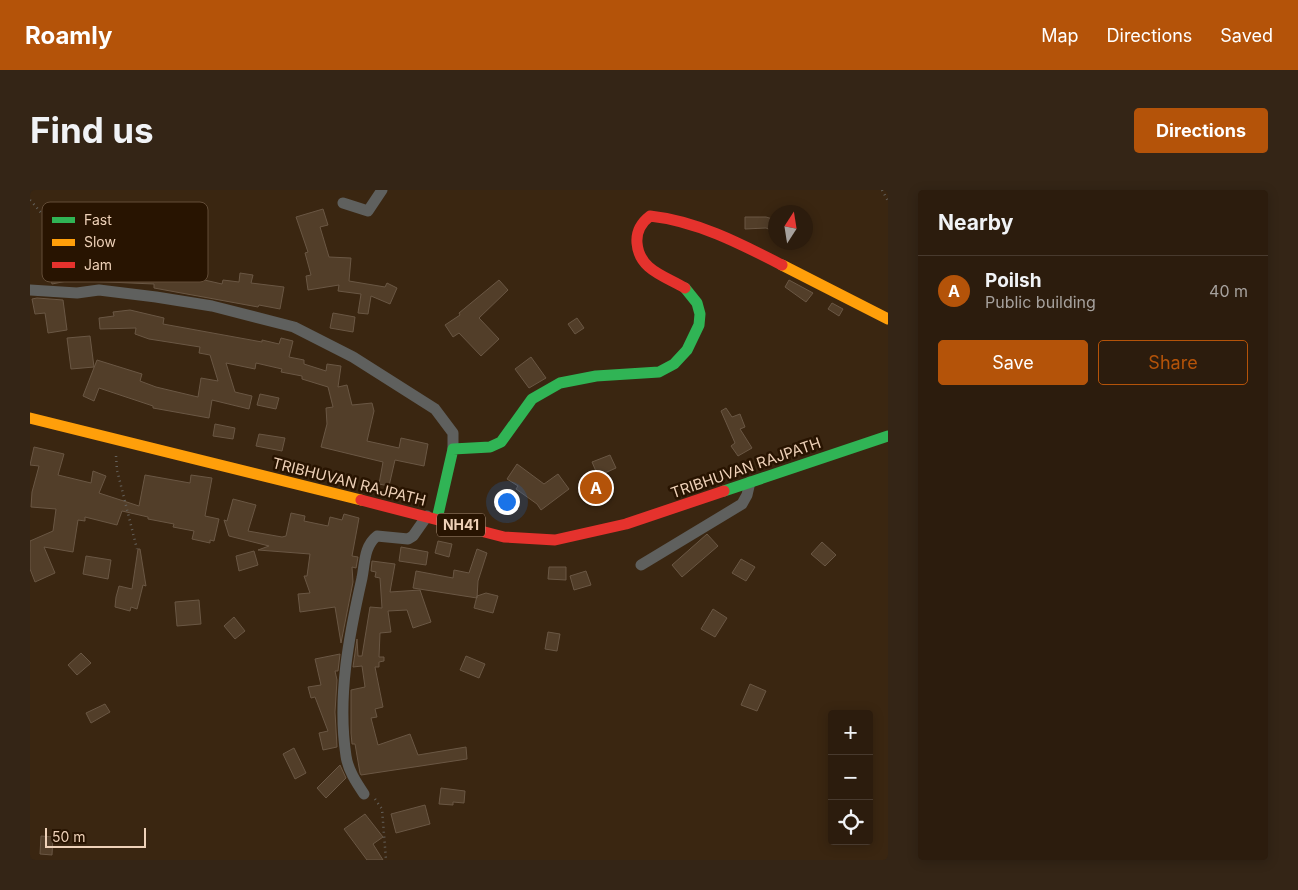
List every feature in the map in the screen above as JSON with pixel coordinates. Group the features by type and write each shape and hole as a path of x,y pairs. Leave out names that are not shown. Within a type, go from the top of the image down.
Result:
{"main road":[{"path":"432,518 453,449 464,446 483,448 501,442 537,394 583,377 660,372 678,361 698,330 699,310 693,295 644,264 636,244 637,232 642,223 650,216 668,217 698,226 748,247 888,319"},
{"name":"TRIBHUVAN RAJPATH","path":"30,418 504,537 531,540 555,540 626,524 888,436"}],"street":[{"path":"343,203 368,211 382,190"},
{"path":"30,290 77,293 99,290 156,297 212,306 294,326 352,357 435,409 453,433 453,449"},
{"path":"641,565 742,504 747,495 750,482"},
{"path":"364,794 353,778 346,757 344,716 351,624 368,546 376,536 408,539 432,518"}],"path":[{"path":"882,190 888,201"},
{"path":"30,200 42,213"},
{"path":"77,293 78,282"},
{"path":"116,440 117,470 136,549"},
{"path":"364,794 375,800 382,809 386,860"}],"building":[{"path":"323,209 328,225 320,227 329,257 351,258 349,281 385,287 387,283 397,288 390,304 371,296 368,314 358,313 361,294 338,291 339,285 308,290 306,276 311,275 305,253 308,252 296,217"},
{"path":"745,217 768,218 768,229 745,229"},
{"path":"240,273 253,275 251,283 284,287 280,309 259,305 258,307 154,288 154,284 108,282 208,281 222,284 223,280 239,282"},
{"path":"499,280 508,290 479,318 499,339 481,356 459,333 453,337 445,325 460,315 459,313"},
{"path":"789,280 813,293 806,302 785,287"},
{"path":"32,299 63,300 67,330 48,333 45,313 35,314"},
{"path":"832,303 843,309 839,316 828,309"},
{"path":"130,310 164,318 163,324 262,342 262,340 279,344 281,338 293,341 289,357 304,360 304,364 326,371 327,364 341,366 338,387 347,385 352,405 372,403 374,411 367,441 399,448 401,438 428,444 424,466 395,460 389,486 379,484 383,462 321,447 327,424 326,408 333,407 328,387 302,379 302,376 281,372 282,369 256,363 255,369 226,363 235,392 252,396 249,409 212,400 209,418 153,408 153,406 99,388 94,401 83,396 97,360 142,374 140,381 156,387 198,397 201,378 218,381 210,355 199,353 200,347 149,339 135,334 136,328 100,329 99,318 114,316 113,312"},
{"path":"333,313 355,317 353,332 330,328"},
{"path":"577,318 584,328 575,334 568,324"},
{"path":"90,336 94,367 71,369 67,338"},
{"path":"531,357 546,378 529,388 515,369"},
{"path":"260,394 279,398 276,409 257,405"},
{"path":"726,408 732,417 740,414 745,427 740,429 752,448 738,456 731,446 735,443 721,411"},
{"path":"215,424 235,428 233,439 213,436"},
{"path":"259,434 285,438 282,451 256,446"},
{"path":"34,447 64,454 58,475 91,483 93,471 106,476 99,493 139,506 145,475 190,483 191,475 212,478 205,516 219,519 214,541 210,540 210,543 192,539 194,531 173,527 174,524 122,511 117,525 85,517 85,521 78,520 73,552 44,547 55,573 35,582 30,569 30,541 53,531 56,509 31,507 32,492 39,466 30,465"},
{"path":"610,455 616,468 598,476 592,462"},
{"path":"517,464 544,484 558,474 569,489 541,510 537,504 516,489 518,486 507,479"},
{"path":"603,477 609,491 589,499 583,486"},
{"path":"233,499 256,505 248,531 282,537 286,536 291,513 305,516 304,521 328,526 330,517 342,520 344,514 359,518 352,556 358,557 356,568 352,567 353,582 341,643 335,607 300,612 298,594 310,593 304,576 307,576 310,554 258,550 269,546 229,536 224,520 227,521"},
{"path":"707,534 718,546 682,577 672,565"},
{"path":"438,541 452,544 449,557 435,553"},
{"path":"822,542 836,555 825,566 811,554"},
{"path":"401,547 428,552 426,565 399,561"},
{"path":"138,549 140,549 146,586 143,585 137,609 131,607 130,611 115,607 116,597 119,586 132,589"},
{"path":"477,549 487,553 478,581 477,598 413,588 416,571 453,578 454,570 469,573"},
{"path":"254,551 258,565 239,571 236,556"},
{"path":"86,556 111,560 108,579 83,574"},
{"path":"741,559 755,567 746,581 732,573"},
{"path":"372,561 395,564 390,592 420,590 431,622 413,628 407,610 388,611 391,632 380,633 379,657 384,657 384,661 379,662 379,667 375,667 383,707 375,709 377,717 371,718 378,745 410,734 418,755 466,747 467,759 361,775 360,773 355,744 352,744 351,690 365,687 362,666 353,667 357,639 358,656 362,656 370,607 382,608 380,578 375,577 376,572 371,571"},
{"path":"549,567 566,567 566,580 548,579"},
{"path":"586,571 591,585 574,590 570,576"},
{"path":"486,593 498,596 493,613 474,608 477,596"},
{"path":"199,600 201,624 177,626 175,602"},
{"path":"713,609 727,618 715,637 701,629"},
{"path":"234,617 245,631 235,639 224,626"},
{"path":"548,632 560,634 557,651 545,649"},
{"path":"81,653 91,663 77,675 68,665"},
{"path":"340,654 338,671 335,671 337,680 335,712 337,747 323,750 319,733 328,731 315,697 311,698 308,687 321,685 315,659"},
{"path":"466,656 485,664 479,678 460,670"},
{"path":"750,684 766,691 757,711 741,705"},
{"path":"105,704 110,712 91,723 86,713"},
{"path":"294,748 306,773 295,779 283,754"},
{"path":"340,765 346,778 326,798 317,788"},
{"path":"441,788 465,791 464,803 453,802 453,805 439,804"},
{"path":"425,805 430,824 396,833 391,814"},
{"path":"365,814 383,837 373,844 383,860 367,860 344,829"},
{"path":"41,836 53,837 52,855 40,854"}],"traffic: fast":[{"path":"437,519 453,449 490,447 501,442 532,399 560,383 596,376 659,372 674,364 687,350 699,325 700,314 697,303 685,288"},
{"path":"724,491 888,436"}],"traffic: slow":[{"path":"782,265 888,319"},
{"path":"30,418 361,500"}],"traffic: jam":[{"path":"685,288 654,271 643,260 639,252 637,243 638,231 644,221 650,216 702,228 782,265"},
{"path":"361,500 504,537 555,540 626,524 724,491"}],"place":[{"name":"Poilsh","path":"596,488"}]}
